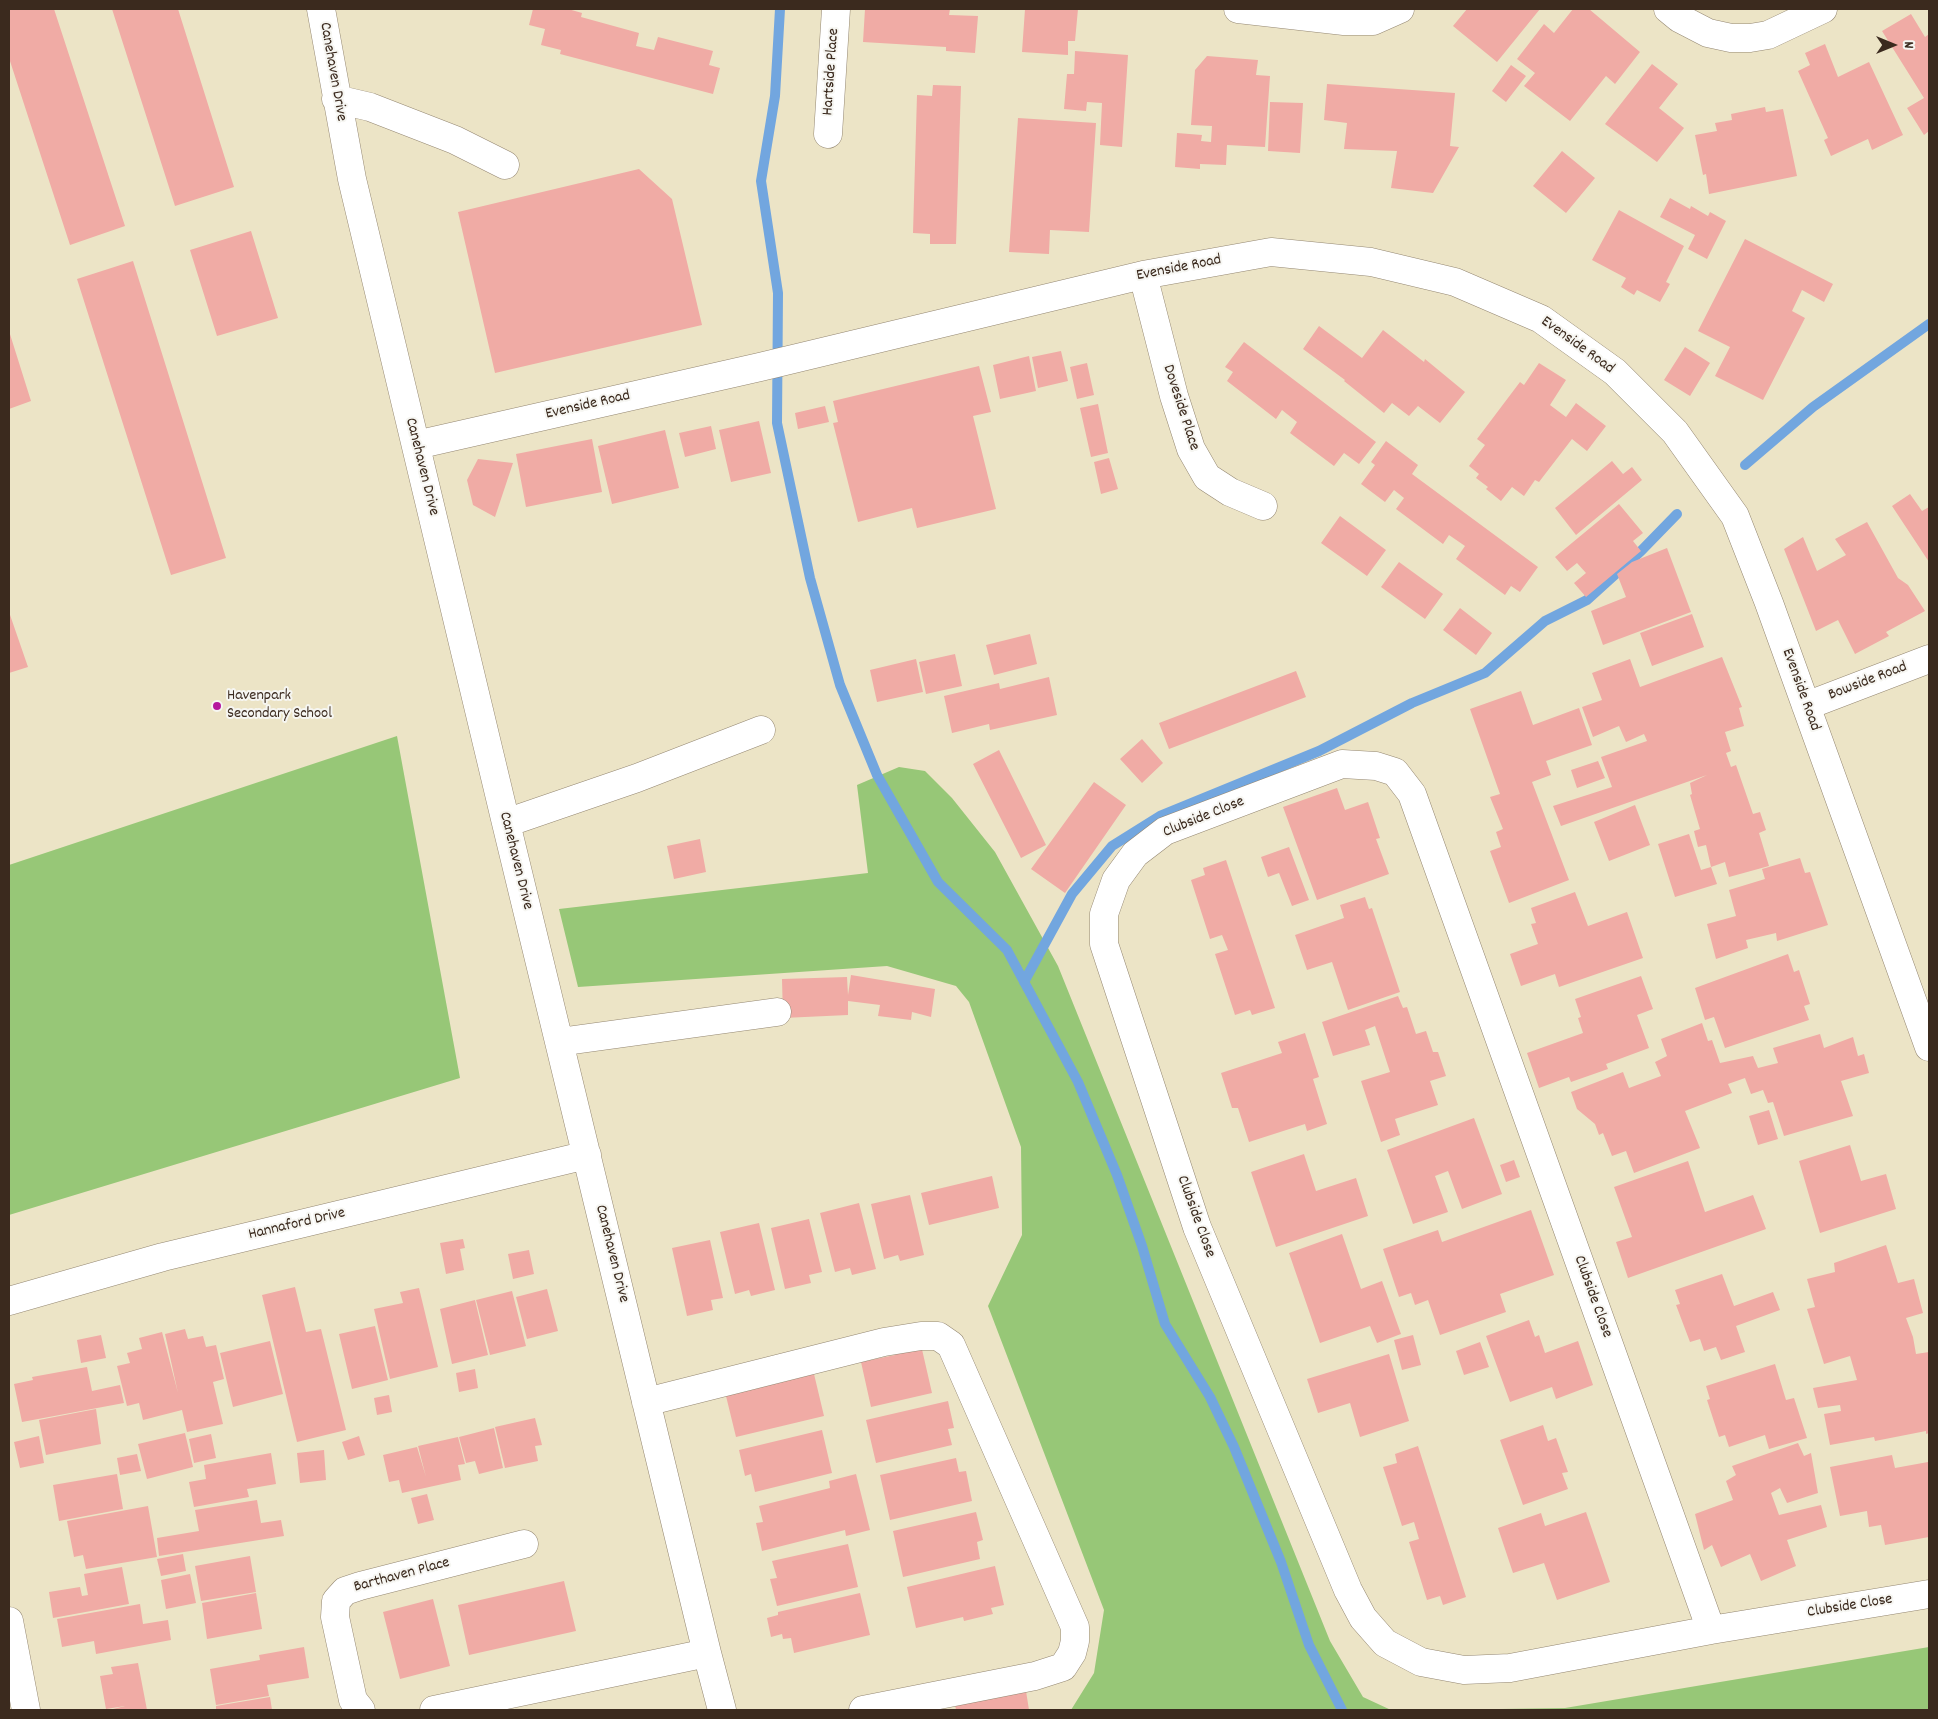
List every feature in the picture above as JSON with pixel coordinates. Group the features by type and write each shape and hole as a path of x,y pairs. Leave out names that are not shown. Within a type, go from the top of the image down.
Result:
{"street":[{"name":"Canehaven Drive","path":"321,9 352,179 506,823 722,1710"},
{"name":"Hartside Place","path":"828,134 836,9"},
{"path":"1238,9 1344,21 1372,21 1400,9"},
{"path":"1668,9 1679,18 1708,32 1731,38 1750,38 1768,34 1823,9"},
{"path":"336,98 378,110 455,140 505,164"},
{"name":"Evenside Road","path":"416,446 760,367 1143,275 1270,252 1371,262 1454,282 1541,318 1614,372 1675,432 1735,516 1924,1016 1929,1047"},
{"name":"Doveside Place","path":"1143,275 1174,396 1191,448 1207,477 1230,492 1263,506"},
{"name":"Bowside Road","path":"1806,706 1929,658"},
{"path":"506,823 637,778 761,730"},
{"name":"Clubside Close","path":"1711,1630 1412,794 1395,772 1376,766 1342,764 1165,831 1135,854 1116,880 1104,914 1104,944 1197,1227 1348,1590 1362,1618 1385,1643 1421,1662 1464,1670 1510,1668 1711,1630 1929,1594"},
{"path":"559,1042 777,1012"},
{"name":"Hannaford Drive","path":"9,1301 163,1257 587,1155"},
{"path":"646,1402 884,1342 921,1336 938,1336 951,1344 1075,1627 1075,1641 1072,1652 1062,1667 1035,1676 863,1710"},
{"name":"Barthaven Place","path":"362,1710 353,1700 335,1617 336,1601 345,1591 524,1544"},
{"path":"9,1621 26,1710"},
{"path":"434,1710 707,1653"}],"green space":[{"path":"397,736 460,1078 9,1215 9,865"},
{"path":"899,767 925,771 952,798 995,852 1058,966 1330,1641 1363,1697 1391,1710 1071,1710 1094,1673 1104,1610 988,1306 1022,1235 1021,1147 969,1002 956,986 887,966 578,987 559,909 868,873 857,785"},
{"path":"1929,1647 1929,1710 1434,1710 1565,1708"}],"building":[{"path":"9,9 54,9 125,226 70,245 9,58"},
{"path":"112,9 178,9 234,187 175,206"},
{"path":"533,9 568,9 582,13 581,17 639,33 636,46 654,50 658,37 713,51 709,65 720,68 713,94 560,54 561,50 541,45 545,29 529,25"},
{"path":"865,9 950,9 949,15 978,16 975,53 946,51 946,47 863,42"},
{"path":"1025,9 1078,9 1075,41 1068,41 1068,55 1022,52"},
{"path":"1467,9 1540,9 1497,62 1453,26"},
{"path":"1573,9 1589,9 1640,52 1615,84 1606,76 1570,121 1524,86 1535,73 1517,59 1544,24 1554,33"},
{"path":"1911,14 1925,37 1929,34 1929,131 1924,135 1907,108 1924,98 1882,31"},
{"path":"1825,44 1838,77 1869,62 1903,135 1872,150 1868,139 1831,156 1824,140 1828,138 1798,71 1810,65 1805,53"},
{"path":"1075,51 1128,55 1122,147 1100,145 1102,103 1087,102 1086,111 1064,109 1067,74 1074,74"},
{"path":"1207,56 1258,60 1256,75 1270,76 1265,147 1227,145 1226,165 1200,164 1200,169 1175,167 1177,133 1202,135 1201,141 1211,142 1212,126 1191,125 1195,70"},
{"path":"1652,64 1678,84 1659,108 1684,128 1657,162 1605,124"},
{"path":"1511,65 1526,76 1506,102 1492,91"},
{"path":"1327,84 1455,93 1450,146 1459,147 1433,193 1391,188 1397,151 1344,149 1347,123 1324,120"},
{"path":"933,85 961,86 956,244 930,244 930,234 913,233 917,95 932,96"},
{"path":"1270,102 1303,103 1300,153 1268,151"},
{"path":"1765,107 1766,112 1783,109 1797,176 1709,194 1706,174 1703,175 1695,135 1717,131 1715,123 1732,120 1731,114"},
{"path":"1018,118 1096,123 1089,232 1050,230 1049,254 1009,252"},
{"path":"1562,151 1595,178 1566,213 1533,186"},
{"path":"639,169 672,199 702,325 495,373 458,212"},
{"path":"1670,198 1690,209 1691,206 1708,216 1710,212 1726,221 1707,259 1688,249 1695,235 1660,217"},
{"path":"1619,210 1684,246 1666,282 1670,284 1660,302 1637,290 1634,295 1621,287 1626,278 1592,260"},
{"path":"251,231 278,318 217,336 190,250"},
{"path":"1745,239 1833,284 1824,302 1802,290 1792,311 1805,318 1763,400 1715,376 1730,347 1698,331"},
{"path":"133,261 226,558 171,575 77,279"},
{"path":"1319,326 1362,358 1383,330 1424,362 1425,359 1465,392 1440,423 1418,406 1409,416 1392,403 1384,413 1345,380 1303,349"},
{"path":"9,331 31,401 9,409"},
{"path":"1244,342 1376,442 1359,464 1344,453 1334,466 1290,433 1297,422 1282,410 1276,419 1227,381 1233,372 1225,367"},
{"path":"1685,347 1710,363 1690,396 1664,380"},
{"path":"1061,351 1068,381 1038,388 1032,357"},
{"path":"1029,356 1036,391 1000,399 993,365"},
{"path":"1087,363 1094,395 1077,399 1070,367"},
{"path":"1539,363 1566,380 1550,405 1566,417 1576,403 1606,426 1587,451 1572,439 1539,482 1535,480 1524,496 1512,487 1501,501 1486,489 1488,487 1476,478 1479,474 1469,466 1485,445 1477,439 1520,382 1524,385"},
{"path":"979,366 991,412 973,416 996,509 917,528 912,508 858,522 833,423 838,422 833,401"},
{"path":"1098,404 1108,453 1091,457 1080,408"},
{"path":"825,406 829,422 798,429 795,413"},
{"path":"759,421 771,473 731,482 719,430"},
{"path":"711,426 716,449 685,457 679,433"},
{"path":"665,430 679,488 612,504 598,446"},
{"path":"592,439 602,492 526,507 516,454"},
{"path":"1386,441 1418,465 1412,474 1538,567 1520,592 1511,586 1505,595 1456,559 1465,546 1449,535 1443,544 1396,509 1404,498 1394,490 1385,502 1361,484 1375,465 1371,462"},
{"path":"1109,458 1118,489 1101,494 1094,462"},
{"path":"478,459 513,463 495,517 473,505 467,480"},
{"path":"1612,461 1623,474 1632,467 1642,480 1576,535 1555,508"},
{"path":"1910,494 1922,511 1929,507 1929,562 1892,506"},
{"path":"1619,504 1643,533 1633,541 1641,551 1586,597 1574,583 1586,573 1577,563 1567,571 1555,557"},
{"path":"1340,516 1386,550 1367,576 1321,543"},
{"path":"1867,522 1898,578 1908,585 1925,611 1886,632 1889,636 1855,654 1838,620 1816,631 1784,549 1803,537 1817,571 1846,555 1835,539"},
{"path":"1667,548 1691,612 1603,645 1591,611 1626,597 1617,574 1632,562"},
{"path":"1399,562 1443,594 1425,619 1381,587"},
{"path":"1460,608 1492,633 1476,655 1443,630"},
{"path":"9,612 28,667 9,673"},
{"path":"1692,614 1704,647 1652,666 1640,633"},
{"path":"1030,634 1037,664 994,675 986,645"},
{"path":"955,654 962,686 926,694 919,662"},
{"path":"1722,657 1742,707 1739,708 1744,726 1725,732 1731,751 1726,753 1731,767 1736,765 1753,814 1760,812 1766,830 1759,833 1769,866 1729,877 1725,862 1711,867 1706,845 1698,847 1694,831 1700,829 1690,795 1692,794 1690,783 1707,775 1561,826 1553,806 1612,787 1601,757 1647,741 1644,734 1626,742 1619,726 1593,737 1582,707 1602,700 1592,673 1630,659 1640,687"},
{"path":"916,659 923,692 877,702 870,670"},
{"path":"1296,671 1306,697 1169,749 1159,723"},
{"path":"1049,677 1057,715 990,730 989,724 952,733 944,696 999,683 1000,689"},
{"path":"1521,691 1533,725 1579,708 1592,745 1546,761 1551,775 1532,782 1569,880 1509,903 1490,851 1501,847 1496,832 1503,829 1490,797 1500,794 1470,709"},
{"path":"1142,739 1163,763 1142,783 1120,759"},
{"path":"999,750 1046,845 1021,858 973,764"},
{"path":"1598,761 1605,778 1577,788 1571,770"},
{"path":"1094,782 1126,805 1065,893 1031,869"},
{"path":"1337,788 1345,810 1368,802 1380,838 1376,839 1389,874 1317,900 1283,807"},
{"path":"1635,805 1650,845 1609,861 1594,822"},
{"path":"1689,834 1701,870 1711,867 1717,884 1675,897 1658,844"},
{"path":"700,839 706,872 674,879 667,846"},
{"path":"1289,847 1309,900 1292,906 1279,873 1268,877 1261,857"},
{"path":"1800,858 1805,873 1810,872 1828,925 1777,941 1776,933 1746,940 1748,948 1716,959 1707,924 1736,916 1729,890 1765,879 1762,869"},
{"path":"1226,860 1275,1008 1252,1015 1250,1010 1235,1015 1215,954 1228,950 1222,935 1210,939 1191,880 1205,875 1203,868"},
{"path":"1575,892 1588,926 1627,912 1643,958 1559,987 1555,974 1521,986 1510,954 1538,944 1531,924 1536,923 1531,908"},
{"path":"1365,897 1369,909 1372,908 1400,992 1348,1010 1332,962 1307,970 1295,935 1344,918 1340,905"},
{"path":"1788,954 1794,972 1799,970 1810,1004 1804,1006 1809,1020 1725,1048 1714,1017 1705,1020 1695,988"},
{"path":"851,975 935,989 931,1017 912,1012 911,1020 878,1016 880,1005 848,1001 848,1015 783,1018 782,979 847,977 848,995"},
{"path":"1641,976 1653,1009 1637,1015 1649,1048 1606,1064 1608,1069 1571,1082 1569,1077 1539,1088 1527,1053 1583,1033 1578,1018 1581,1017 1575,999"},
{"path":"1398,996 1403,1008 1407,1007 1416,1034 1426,1031 1433,1052 1438,1052 1446,1076 1430,1081 1438,1105 1395,1119 1400,1135 1381,1142 1361,1081 1390,1072 1375,1026 1365,1030 1370,1045 1333,1056 1322,1022"},
{"path":"1702,1023 1708,1041 1712,1040 1720,1063 1753,1056 1758,1068 1778,1063 1773,1048 1820,1034 1824,1048 1853,1037 1858,1056 1864,1054 1869,1073 1841,1081 1853,1116 1784,1136 1773,1102 1768,1103 1763,1090 1751,1094 1745,1078 1728,1084 1732,1093 1685,1111 1700,1148 1634,1173 1626,1151 1612,1156 1603,1133 1599,1135 1595,1124 1577,1109 1571,1092 1623,1072 1629,1088 1661,1076 1655,1062 1667,1056 1661,1039"},
{"path":"1305,1033 1319,1077 1313,1079 1327,1124 1307,1131 1305,1124 1249,1142 1238,1108 1232,1108 1221,1073 1282,1053 1278,1042"},
{"path":"1769,1110 1778,1139 1758,1145 1749,1116"},
{"path":"1474,1118 1502,1194 1462,1209 1448,1171 1435,1176 1448,1212 1413,1224 1387,1150"},
{"path":"1850,1145 1861,1181 1886,1174 1896,1209 1820,1233 1799,1161"},
{"path":"1304,1154 1316,1191 1356,1178 1368,1216 1276,1247 1251,1172"},
{"path":"1514,1160 1520,1177 1506,1182 1500,1165"},
{"path":"1688,1161 1705,1212 1753,1195 1766,1229 1628,1278 1616,1242 1632,1237 1614,1187"},
{"path":"992,1176 999,1208 929,1225 921,1193"},
{"path":"910,1195 924,1255 900,1261 898,1255 884,1259 871,1204"},
{"path":"859,1203 876,1269 852,1275 850,1268 835,1272 820,1213"},
{"path":"1531,1210 1554,1275 1500,1294 1506,1312 1440,1335 1428,1300 1415,1305 1411,1293 1399,1297 1383,1249 1438,1230 1442,1242"},
{"path":"809,1219 822,1272 809,1275 811,1283 785,1289 771,1228"},
{"path":"759,1223 775,1290 751,1296 749,1290 735,1294 720,1232"},
{"path":"1342,1234 1361,1289 1382,1281 1401,1334 1377,1343 1370,1326 1320,1343 1289,1253"},
{"path":"463,1239 465,1248 460,1249 464,1270 446,1274 440,1243"},
{"path":"710,1240 723,1298 711,1300 713,1310 687,1316 672,1248"},
{"path":"1886,1245 1898,1283 1914,1279 1923,1313 1906,1318 1913,1337 1916,1354 1929,1352 1929,1433 1926,1434 1926,1431 1875,1441 1874,1437 1830,1445 1824,1414 1841,1411 1840,1405 1818,1408 1813,1388 1857,1380 1850,1356 1824,1364 1807,1309 1815,1307 1807,1279 1835,1272 1834,1263"},
{"path":"529,1250 534,1274 513,1279 508,1254"},
{"path":"1722,1274 1734,1306 1773,1292 1780,1310 1736,1326 1745,1352 1721,1360 1716,1347 1704,1351 1700,1339 1690,1342 1676,1305 1680,1304 1675,1290"},
{"path":"295,1287 306,1332 321,1329 346,1430 297,1442 262,1295"},
{"path":"419,1288 438,1367 390,1379 374,1309 403,1303 400,1292"},
{"path":"547,1289 558,1331 527,1339 516,1297"},
{"path":"512,1291 526,1346 490,1355 476,1300"},
{"path":"475,1300 488,1355 452,1364 440,1309"},
{"path":"1529,1320 1535,1337 1539,1335 1545,1353 1578,1341 1593,1385 1556,1399 1552,1387 1510,1402 1486,1336"},
{"path":"375,1326 388,1380 352,1389 339,1334"},
{"path":"185,1329 188,1339 203,1336 206,1347 216,1345 224,1379 213,1382 223,1424 187,1432 182,1410 143,1420 139,1403 127,1406 117,1366 130,1363 127,1353 142,1349 139,1338 162,1332 178,1393 165,1334"},
{"path":"101,1335 106,1358 81,1363 77,1340"},
{"path":"1413,1335 1421,1365 1402,1370 1394,1340"},
{"path":"270,1341 283,1394 233,1407 220,1353"},
{"path":"1480,1342 1489,1367 1464,1375 1456,1351"},
{"path":"921,1345 932,1393 871,1407 861,1362 895,1355 894,1351"},
{"path":"1389,1354 1409,1421 1360,1437 1350,1403 1318,1413 1307,1379"},
{"path":"1775,1364 1786,1400 1794,1398 1807,1438 1769,1449 1765,1435 1729,1447 1725,1435 1719,1437 1707,1400 1710,1399 1706,1386"},
{"path":"87,1367 92,1391 120,1385 124,1403 22,1422 14,1384 33,1380 32,1377"},
{"path":"475,1369 478,1388 459,1392 456,1373"},
{"path":"814,1374 824,1416 736,1437 726,1396"},
{"path":"389,1395 392,1412 377,1415 374,1398"},
{"path":"948,1401 954,1428 948,1429 952,1445 876,1463 866,1420"},
{"path":"96,1409 101,1444 46,1455 39,1420"},
{"path":"535,1418 542,1445 535,1446 538,1461 505,1468 495,1427"},
{"path":"1543,1425 1548,1441 1556,1438 1568,1472 1562,1473 1568,1489 1523,1505 1500,1440"},
{"path":"494,1428 503,1468 479,1474 475,1461 466,1463 459,1437"},
{"path":"822,1430 832,1473 755,1492 751,1474 745,1476 739,1450"},
{"path":"185,1433 193,1467 147,1479 138,1444"},
{"path":"211,1434 216,1458 194,1463 189,1439"},
{"path":"39,1436 44,1463 20,1468 14,1442"},
{"path":"359,1436 365,1455 348,1460 342,1442"},
{"path":"458,1437 465,1464 458,1465 461,1480 402,1493 399,1480 389,1482 383,1455 417,1447 426,1477 418,1446"},
{"path":"1798,1443 1804,1456 1811,1453 1818,1493 1787,1503 1780,1488 1771,1493 1779,1515 1821,1505 1827,1527 1787,1540 1796,1566 1761,1581 1750,1554 1721,1567 1712,1545 1704,1550 1695,1514 1733,1500 1726,1481 1736,1475 1732,1466"},
{"path":"1418,1446 1466,1597 1443,1605 1440,1596 1427,1600 1409,1542 1419,1539 1414,1522 1402,1526 1383,1467 1397,1463 1395,1454"},
{"path":"324,1450 326,1480 300,1483 297,1453"},
{"path":"271,1453 276,1484 247,1489 249,1497 194,1507 189,1482 206,1479 204,1465"},
{"path":"137,1454 141,1471 120,1475 117,1458"},
{"path":"1892,1455 1895,1468 1928,1462 1929,1537 1885,1545 1881,1525 1869,1527 1867,1511 1840,1516 1830,1467"},
{"path":"956,1458 959,1472 966,1471 972,1501 890,1520 880,1475"},
{"path":"117,1474 123,1509 59,1521 53,1485"},
{"path":"856,1474 870,1530 846,1536 845,1530 762,1551 756,1523 763,1522 759,1506 830,1488 829,1481"},
{"path":"427,1494 434,1520 418,1524 411,1498"},
{"path":"257,1500 261,1523 281,1520 284,1536 159,1556 157,1538 199,1531 195,1510"},
{"path":"148,1506 157,1557 86,1569 83,1555 74,1557 67,1521"},
{"path":"976,1512 983,1540 977,1542 980,1559 903,1577 893,1531"},
{"path":"1586,1512 1610,1582 1557,1600 1544,1563 1513,1573 1498,1528 1541,1513 1545,1526"},
{"path":"848,1544 858,1587 777,1606 770,1579 777,1578 772,1561"},
{"path":"183,1554 186,1571 161,1576 157,1559"},
{"path":"250,1556 256,1592 201,1601 195,1566"},
{"path":"995,1566 1004,1605 991,1608 993,1614 964,1621 963,1617 916,1628 907,1587"},
{"path":"122,1567 129,1604 53,1618 49,1592 80,1587 82,1596 88,1595 84,1574"},
{"path":"190,1574 196,1603 166,1609 161,1580"},
{"path":"564,1581 576,1631 469,1655 458,1605"},
{"path":"256,1593 262,1629 207,1639 202,1603"},
{"path":"860,1593 870,1635 794,1653 791,1638 783,1639 782,1634 771,1637 767,1618 778,1615 778,1612"},
{"path":"433,1599 450,1666 400,1679 383,1612"},
{"path":"140,1604 143,1624 168,1620 171,1640 96,1654 94,1641 62,1647 57,1619"},
{"path":"304,1647 309,1678 267,1685 269,1696 216,1705 210,1669 260,1660 259,1655"},
{"path":"138,1663 147,1710 109,1710 125,1706 106,1709 100,1676 113,1674 111,1667"},
{"path":"1026,1691 1029,1710 956,1710 955,1704"},
{"path":"270,1697 272,1710 216,1710 216,1706"}],"waterway":[{"path":"780,9 775,96 761,181 778,293 777,423 810,578 840,685 877,775 938,882 1007,950 1078,1082 1117,1175 1142,1246 1165,1324 1210,1397 1234,1447 1281,1562 1309,1645 1342,1710"},
{"path":"1745,465 1813,407 1929,324"},
{"path":"1024,982 1072,894 1112,846 1160,816 1319,751 1412,703 1485,673 1545,621 1587,600 1641,551 1677,514"}],"place":[{"name":"Havenpark Secondary School","path":"217,706"}]}
